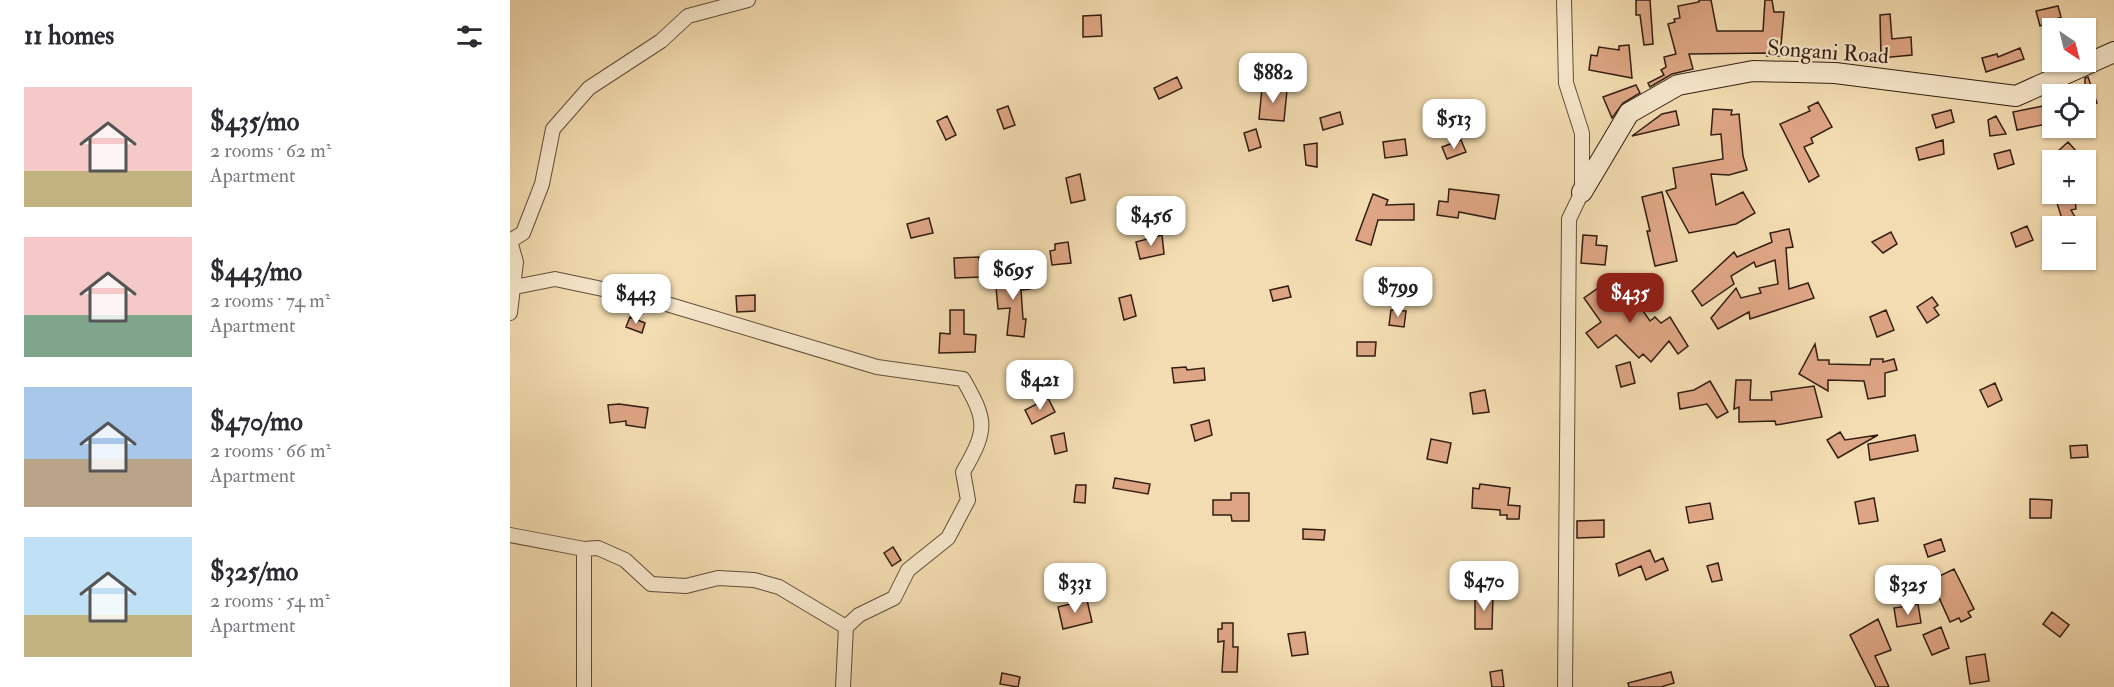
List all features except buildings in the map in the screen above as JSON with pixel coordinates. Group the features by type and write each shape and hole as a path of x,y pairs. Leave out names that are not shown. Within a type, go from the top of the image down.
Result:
{"street":[{"path":"510,313 511,288 516,262 510,241 523,233 542,184 554,129 589,88 661,41 688,16 748,0"},
{"path":"1564,0 1566,82 1582,133 1582,192 1569,219 1564,687"},
{"name":"Songani Road","path":"1582,192 1629,113 1678,85 1753,71 1835,73 2016,96 2114,52"},
{"path":"511,288 555,279 650,299 877,367 963,379 981,412 979,444 963,472 968,500 948,538 908,570 894,598 859,615 846,627 843,687"},
{"path":"510,536 584,549 597,548 625,560 651,584 686,586 718,578 754,580 779,587 846,627"},
{"path":"584,549 584,687"}]}
